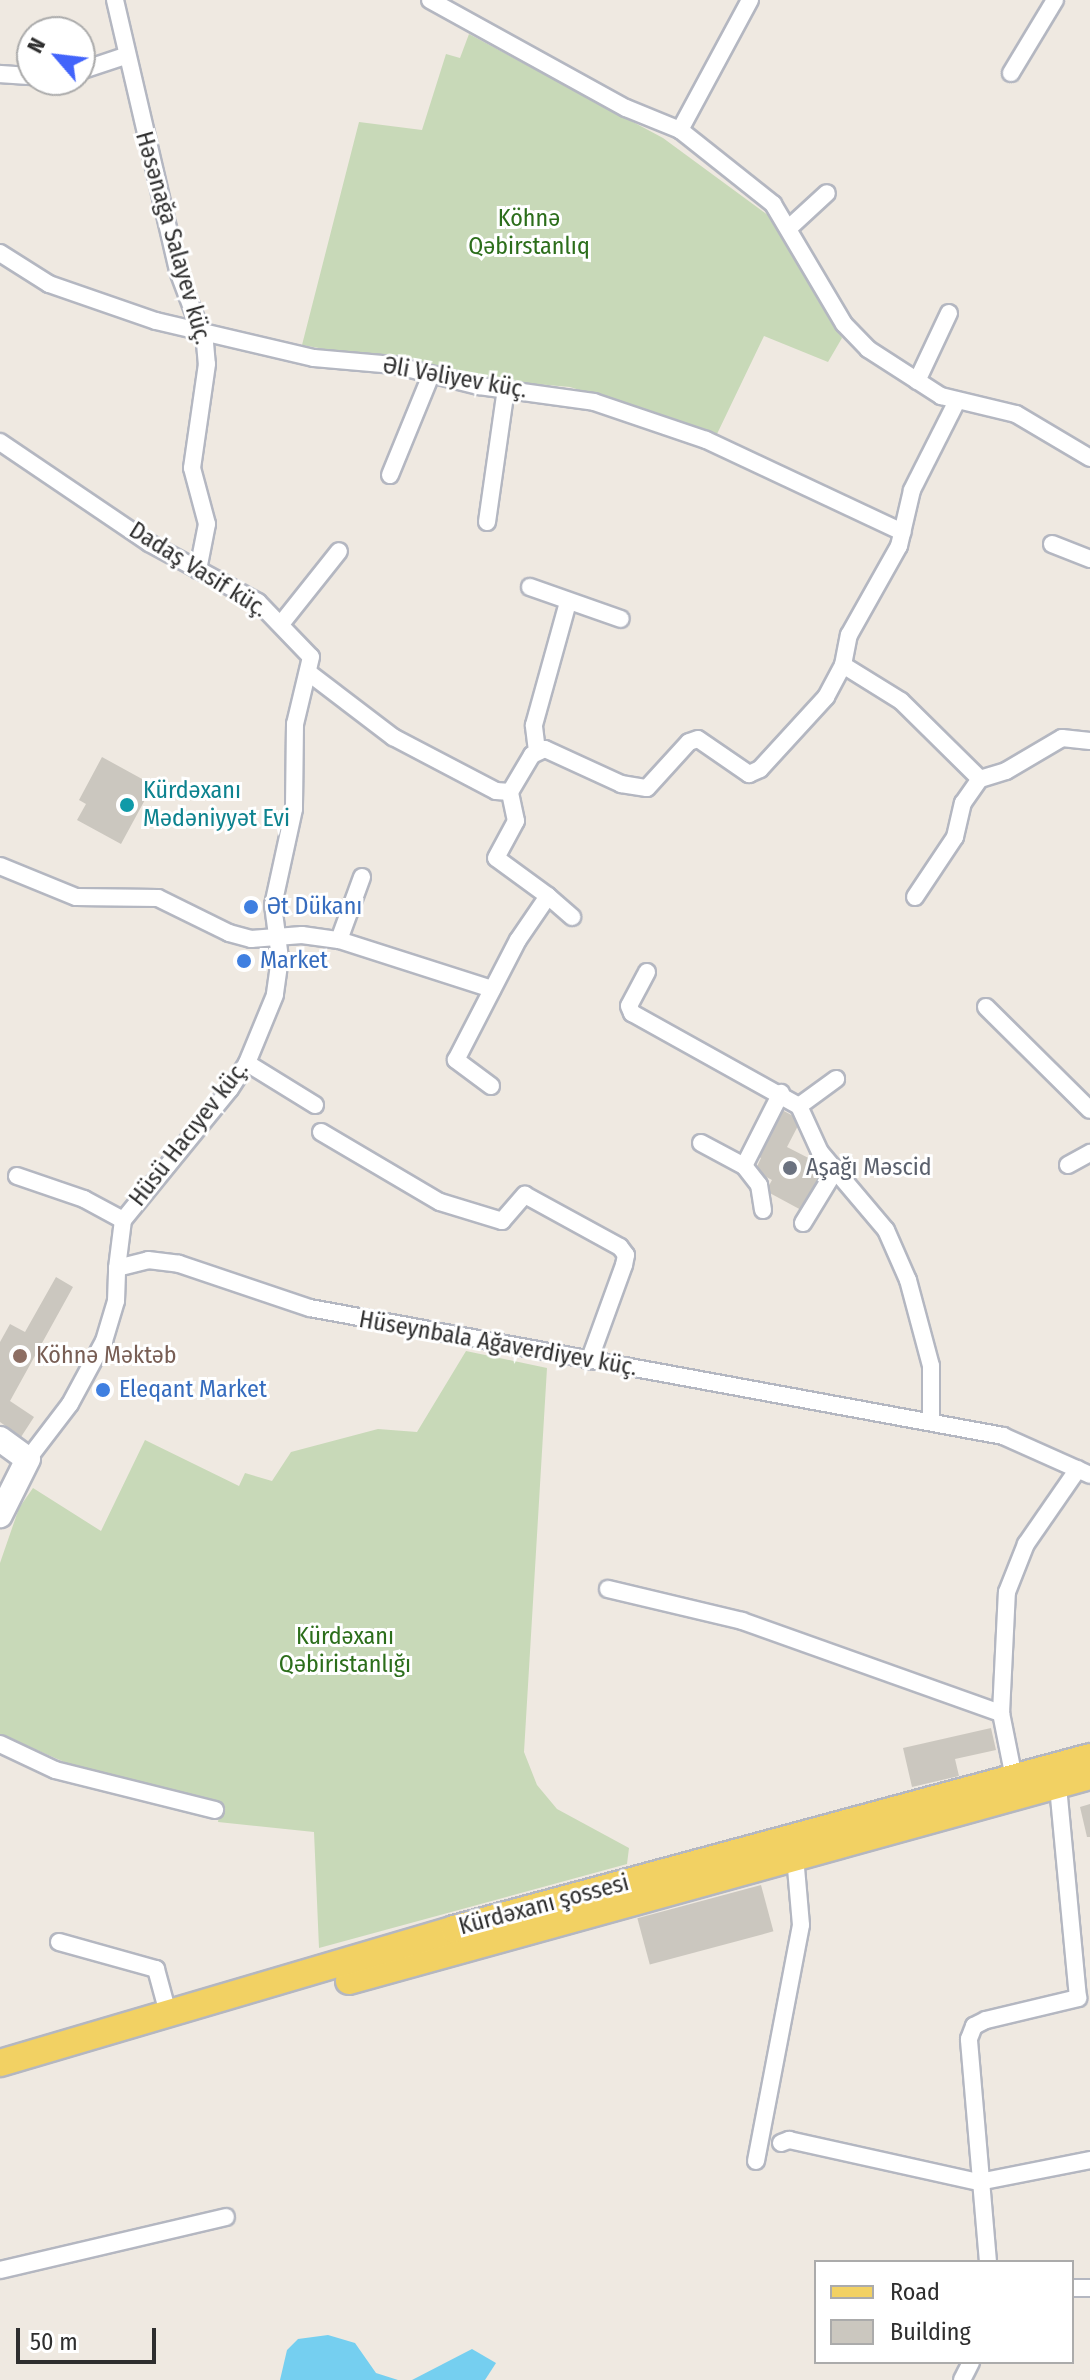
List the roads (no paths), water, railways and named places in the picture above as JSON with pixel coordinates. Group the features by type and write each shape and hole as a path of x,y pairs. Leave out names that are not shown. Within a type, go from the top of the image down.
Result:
{"main road":[{"name":"Kürdəxanı şossesi","path":"0,2063 457,1938 1090,1757"},
{"name":"Kürdəxanı şossesi","path":"0,2082 457,1938 795,1856 1090,1776"}],"street":[{"name":"Həsənağa Salayev küç.","path":"115,0 125,56 178,271 199,328 207,364 192,468 207,524 198,570"},
{"path":"430,0 626,108 680,130 773,204 790,227 855,338 917,381 957,401 1016,414 1090,458"},
{"path":"680,130 750,0"},
{"path":"1011,73 1055,0"},
{"path":"96,66 125,56"},
{"path":"790,227 827,193"},
{"name":"Əli Vəliyev küç.","path":"0,253 83,298 156,321 199,328 314,358 394,365 506,389 579,398 706,440 902,532"},
{"path":"917,381 949,313"},
{"path":"390,475 431,375"},
{"path":"487,522 506,389"},
{"path":"537,751 553,751 621,784 647,788 689,742 698,739 749,774 760,769 826,697 843,665 849,635 893,560 912,490 957,401"},
{"name":"Dadaş Vasif küç.","path":"0,442 149,543 250,597 281,624 311,657 309,673"},
{"path":"1052,544 1090,559"},
{"path":"281,624 339,551"},
{"path":"530,587 621,619"},
{"path":"568,602 534,725 537,751 510,792 516,821 496,858 572,917"},
{"path":"843,665 901,701 980,779"},
{"path":"309,673 393,737 484,787 510,792"},
{"name":"Hüsü Hacıyev küç.","path":"117,1268 123,1220 247,1063 275,995 280,958 276,940 276,880 296,787 295,724 309,673"},
{"path":"915,897 955,837 963,803 980,779 1006,771 1062,738 1090,741"},
{"path":"1,869 76,897 158,898 229,933 276,940 302,935 339,940 492,989"},
{"path":"339,940 362,877"},
{"path":"491,1086 456,1060 492,989 548,896"},
{"path":"647,972 629,1006 632,1013 781,1093 799,1106 820,1152 898,1252 931,1366 931,1422"},
{"path":"986,1007 1090,1110"},
{"path":"247,1063 315,1105"},
{"path":"799,1106 836,1079"},
{"path":"744,1166 781,1093"},
{"path":"321,1132 440,1202 502,1221 525,1195 620,1247 626,1255 624,1265 589,1361"},
{"path":"701,1143 744,1166 759,1185 763,1210"},
{"path":"1068,1165 1090,1153"},
{"path":"803,1223 836,1169"},
{"path":"17,1176 84,1199 123,1220"},
{"name":"Hüseynbala Ağaverdiyev küç.","path":"117,1268 163,1260 310,1308 1003,1436 1084,1472"},
{"path":"0,1515 28,1459 70,1404 104,1341 116,1301 117,1268"},
{"path":"0,1439 28,1459"},
{"path":"1014,1778 1001,1713 1007,1592 1026,1544 1084,1472"},
{"path":"608,1589 742,1621 1001,1713"},
{"path":"0,1744 55,1770 215,1810"},
{"path":"988,2260 969,2039 974,2026 1084,2000 1058,1785"},
{"path":"756,2161 801,1925 795,1856"},
{"path":"59,1942 156,1969 169,2017"},
{"path":"781,2143 789,2140 979,2182 1090,2160"},
{"path":"0,2270 226,2217"}],"water":[{"path":"328,2335 355,2343 376,2373 398,2380 280,2380 287,2350 298,2339"},
{"path":"472,2349 496,2363 485,2380 412,2380"}],"place":[{"name":"Kürdəxanı Mədəniyyət Evi","path":"127,805"},
{"name":"Ət Dükanı","path":"251,907"},
{"name":"Market","path":"244,961"},
{"name":"Aşağı Məscid","path":"790,1168"},
{"name":"Köhnə Məktəb","path":"20,1356"},
{"name":"Eleqant Market","path":"103,1390"}],"park label":[{"name":"Köhnə Qəbirstanlıq","path":"529,233"},
{"name":"Kürdəxanı Qəbiristanlığı","path":"345,1651"}]}
